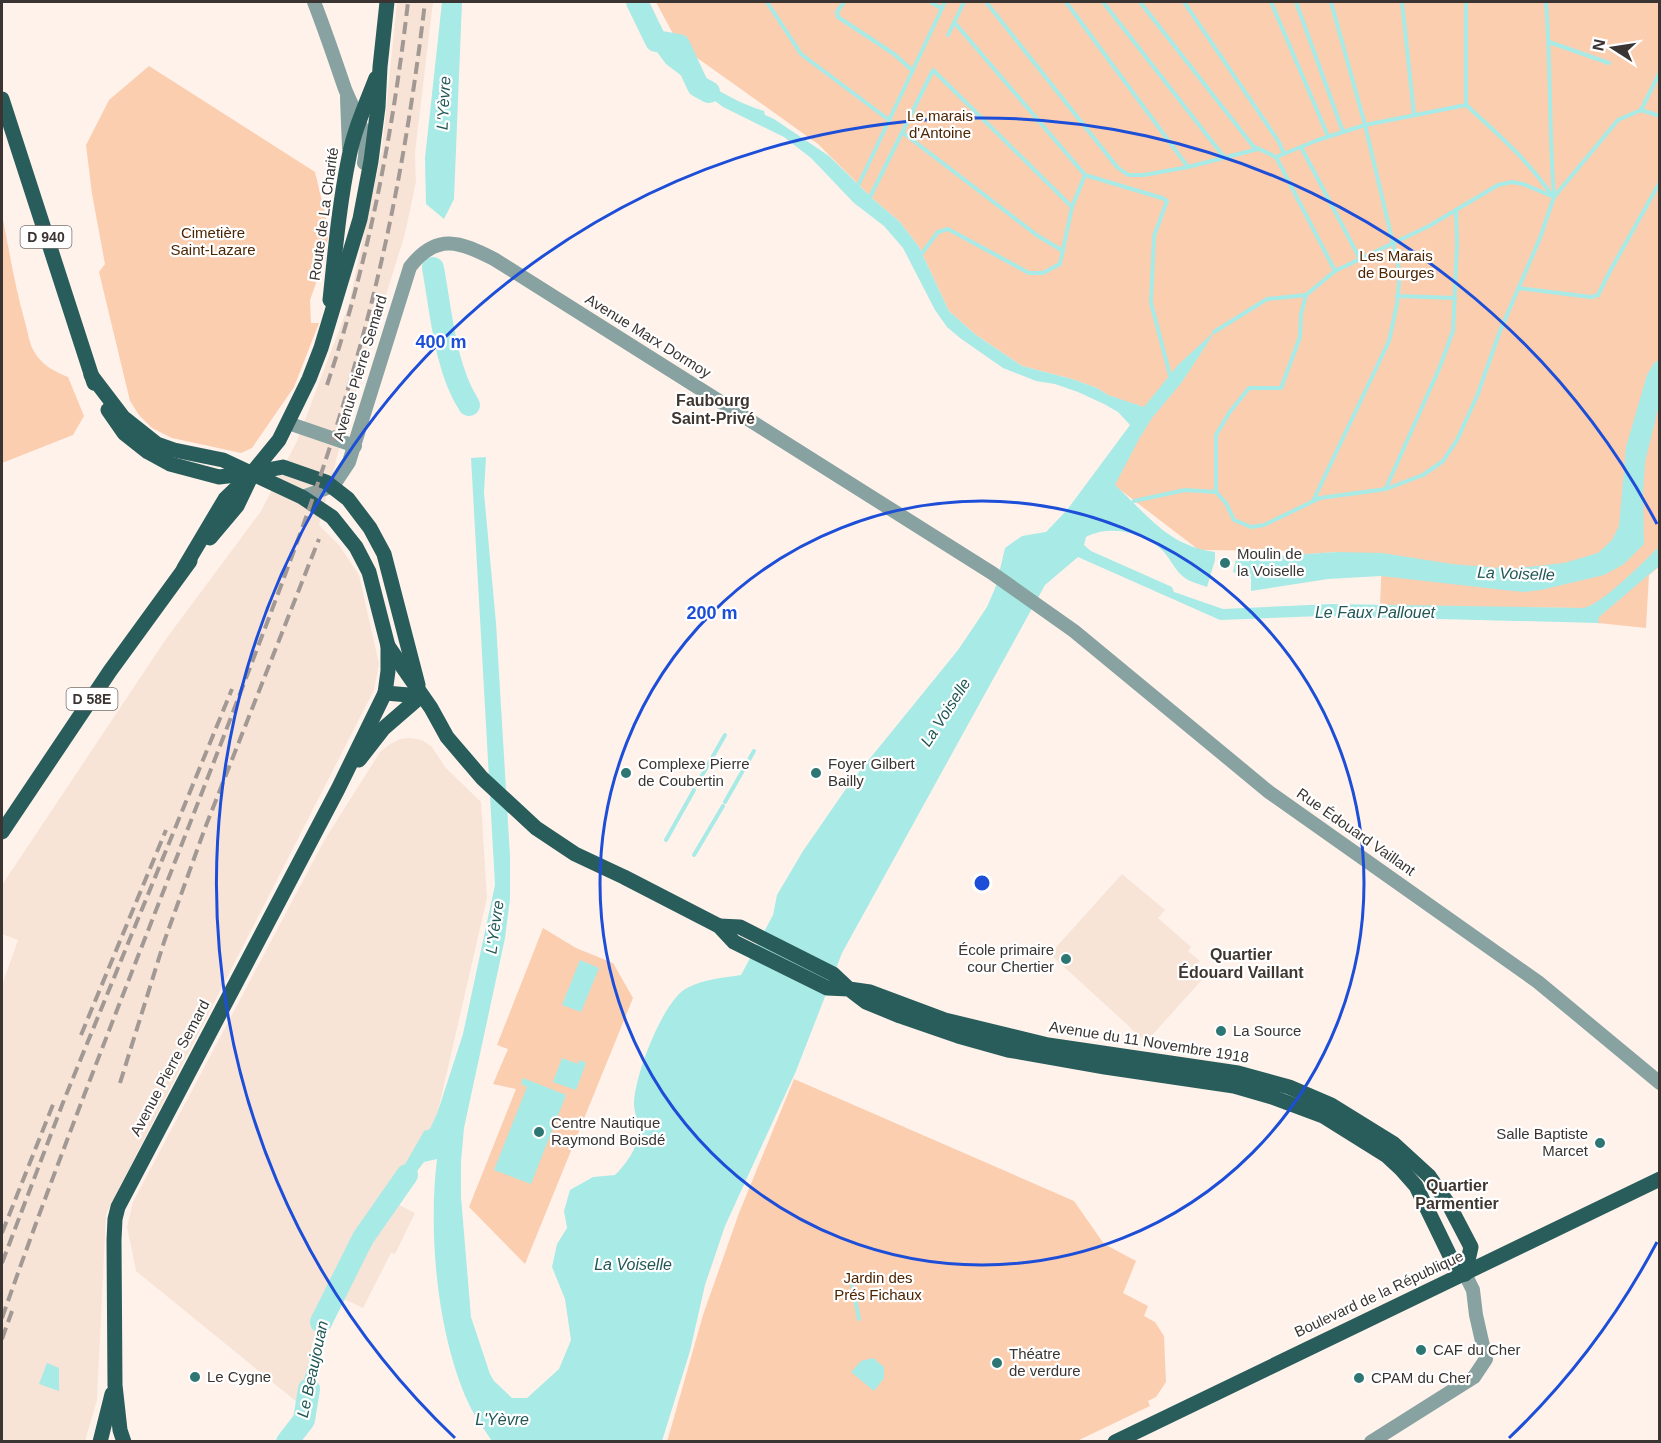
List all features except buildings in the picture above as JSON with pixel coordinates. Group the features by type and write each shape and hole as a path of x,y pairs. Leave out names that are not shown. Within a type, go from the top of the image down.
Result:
{"main road":[{"name":"Route de La Charité","path":"252,473 279,440 309,379 344,275 360,219 371,161 387,2"},
{"name":"Route de La Charité","path":"326,334 339,214 349,156 380,67"},
{"name":"D 940","path":"2,99 91,375 103,403 117,425 157,458 170,464 219,477 252,473"},
{"path":"252,473 279,466 328,486 354,506 370,528 384,554 421,696 385,693"},
{"name":"Avenue Pierre Semard","path":"124,1442 120,1430 115,1385 114,1240 118,1207 338,789 385,693 388,646 369,572 356,547 325,511 252,473"},
{"name":"D 58E","path":"2,832 110,671 184,568 237,506 252,473"},
{"name":"Avenue du 11 Novembre 1918","path":"388,646 431,708 447,737 482,778 536,828 575,854 719,926 734,942 830,981 870,992 945,1020 1023,1040 1238,1073 1289,1087 1331,1105 1394,1144 1430,1176 1449,1205 1471,1248 1465,1274"},
{"name":"Avenue Pierre Semard","path":"338,789 384,728 421,696"},
{"name":"Avenue du 11 Novembre 1918","path":"849,988 866,1002 900,1016 995,1047 1104,1067 1234,1086 1323,1116 1387,1156 1401,1169 1416,1186 1450,1256 1465,1274"},
{"name":"Boulevard de la République","path":"1115,1442 1659,1179"},
{"name":"Avenue Pierre Semard","path":"100,1442 115,1385"}],"street":[{"path":"314,2 347,93 364,132 366,156 344,275"},
{"path":"347,93 349,156"},
{"name":"Avenue Marx Dormoy","path":"417,258 434,245 454,244 466,245 504,265 992,573 1036,606"},
{"name":"Avenue Pierre Semard","path":"328,486 349,462 405,280 410,267 417,258"},
{"path":"288,423 355,446"},
{"path":"302,497 328,486"},
{"name":"Rue Édouard Vaillant","path":"1036,606 1080,636 1269,792 1531,976 1659,1083"},
{"path":"1371,1442 1474,1377 1486,1359 1473,1290 1465,1274"}],"shaded area":[{"path":"397,2 433,2 415,153 416,182 405,234 345,427 319,525 339,545 359,575 379,664 374,690 106,1214 97,1400 85,1441 2,1441 2,985 18,940 2,934 2,885 166,639 261,511 297,441 349,304 382,149"},
{"path":"400,739 422,740 432,747 445,767 481,802 487,898 438,1111 430,1129 386,1198 415,1213 395,1254 391,1253 363,1308 329,1292 315,1320 320,1323 298,1403 136,1271 127,1227 133,1202 325,839 380,752"},
{"path":"1122,874 1165,910 1158,918 1191,947 1188,951 1200,961 1197,964 1207,974 1146,1042 1050,954"}],"green space":[{"name":"Les Marais de Bourges","path":"656,2 1659,2 1660,566 1649,575 1646,628 1598,623 1583,608 1380,606 1382,557 1337,552 1293,555 1291,551 1199,550 1106,479 1144,418 1097,388 1022,366 976,335 949,311 919,247 900,222 873,199 818,144 679,45"},
{"name":"Cimetière Saint-Lazare","path":"149,66 315,172 329,230 325,258 310,300 311,323 319,323 294,387 252,448 241,453 172,438 152,428 139,415 130,401 99,272 105,264 92,194 86,145 109,100"},
{"path":"2,214 31,346 45,365 68,377 84,416 73,435 2,463"},
{"name":"Centre Nautique Raymond Boisdé","path":"543,928 576,948 613,963 633,998 525,1264 469,1207 516,1089 493,1084 508,1049 497,1045"},
{"name":"Jardin des Prés Fichaux","path":"794,1079 1074,1201 1104,1244 1136,1261 1123,1293 1148,1306 1144,1316 1155,1322 1164,1336 1166,1382 1156,1397 1148,1401 1150,1406 1077,1441 667,1442 703,1315 739,1213"}],"water":[{"path":"442,2 462,2 454,199 444,219 426,204 425,158"},
{"name":"La Voiselle","path":"630,2 645,2 659,36 679,61 692,72 720,91 764,111 765,115 829,156 900,222 919,247 949,311 976,335 1022,366 1072,379 1097,388 1108,395 1144,407 1178,365 1216,330 1182,382 1152,418 1115,485 1171,536 1199,549 1215,552 1207,587 1185,578 1164,552 1147,539 1137,535 1116,531 1095,533 1086,537 1084,545 1091,551 1172,587 1174,592 1223,609 1331,604 1583,608 1611,591 1659,547 1659,566 1599,617 1598,623 1322,616 1220,620 1078,557 1045,585 842,953 796,1071 725,1226 705,1285 690,1351 662,1441 492,1441 468,1402 457,1375 442,1315 434,1219 437,1159 424,1162 394,1202 386,1198 424,1131 430,1129 438,1111 463,1034 495,885 471,458 486,457 484,493 496,623 510,856 510,899 505,938 464,1128 461,1197 471,1317 494,1381 512,1398 527,1398 559,1369 571,1340 565,1299 552,1267 557,1244 567,1228 564,1211 570,1190 593,1177 615,1175 631,1155 639,1131 634,1104 639,1076 652,1040 669,1007 678,995 693,985 741,975 773,915 777,895 803,851 850,783 958,650 987,607 996,586 1005,548 1022,536 1046,532 1067,510 1130,425 1118,412 1078,392 1055,384 1036,381 1003,368 960,338 947,327 935,310 903,248 884,226 854,203 811,158 784,137 723,107 666,64 646,37"},
{"path":"1659,360 1659,405 1645,462 1644,544 1624,564 1604,575 1524,592 1381,576 1328,579 1251,591 1251,578 1233,572 1237,555 1258,557 1337,552 1382,553 1452,564 1510,569 1564,563 1598,553 1612,540 1619,526 1626,447 1647,375 1654,363"},
{"path":"580,960 599,968 581,1012 562,1005"},
{"path":"562,1058 578,1064 579,1060 586,1063 576,1090 553,1082"},
{"path":"523,1078 566,1095 531,1184 494,1170 527,1087 521,1084"},
{"path":"330,1291 338,1295 325,1324 310,1428 295,1411 320,1323 315,1320"},
{"path":"873,1358 884,1367 884,1378 874,1391 851,1372 861,1361"},
{"path":"47,1363 59,1368 59,1391 39,1384"}],"waterway":[{"path":"637,2 656,41 679,45 698,86 709,92"},
{"path":"767,2 801,54 889,120"},
{"path":"844,2 837,12 838,17 894,54 913,71"},
{"path":"931,2 942,9"},
{"path":"857,188 945,2"},
{"path":"948,35 964,2"},
{"path":"986,2 1117,167 1128,175 1144,175 1188,167 1258,149"},
{"path":"1066,2 1188,167"},
{"path":"1103,2 1224,157"},
{"path":"1140,2 1253,146 1276,157 1335,271"},
{"path":"1184,2 1279,142 1284,154"},
{"path":"1271,2 1328,136"},
{"path":"1296,2 1343,132"},
{"path":"1313,501 1389,341 1397,304 1400,273 1365,125 1331,2"},
{"path":"1402,2 1414,114"},
{"path":"1466,2 1466,105"},
{"path":"1546,2 1554,197"},
{"path":"954,22 1085,175 1167,201 1154,236 1151,303 1171,379"},
{"path":"1549,42 1609,63"},
{"path":"869,199 933,70 1072,207"},
{"path":"1306,295 1301,314 1300,337 1281,388 1249,388 1229,413 1216,435 1216,492 1226,503 1234,520 1251,527 1264,525 1320,498 1386,489 1423,475 1443,461 1457,440 1477,396 1500,331 1540,238 1554,197 1618,120 1641,110 1660,72"},
{"path":"1276,157 1365,125 1466,105 1523,160 1553,197"},
{"path":"1641,110 1660,116"},
{"path":"902,132 1038,236 1063,251"},
{"path":"1301,147 1360,259"},
{"path":"919,257 938,232 948,229 1029,273 1043,273 1060,264 1072,207 1085,175"},
{"path":"1214,332 1267,299 1306,295 1335,271 1429,226 1498,185 1512,182 1523,184 1554,197"},
{"path":"1518,288 1591,297 1598,295 1660,182"},
{"path":"1386,488 1439,369 1453,331 1457,245 1456,210"},
{"name":"L'Yèvre","path":"433,268 449,357 454,374 469,405"},
{"path":"1397,296 1455,298"},
{"path":"1134,501 1185,490 1216,492"},
{"path":"696,786 725,735"},
{"path":"725,802 754,751"},
{"path":"666,840 694,790"},
{"path":"694,855 723,806"},
{"path":"321,1322 363,1238 407,1175"},
{"path":"850,1273 859,1319"},
{"name":"Le Beaujouan","path":"287,1442 304,1420 309,1389"}],"railway":[{"path":"327,385 355,291 378,195 395,99 408,2"},
{"path":"2,1318 88,1085 302,530 331,444 380,269 406,136 425,2"},
{"path":"120,1083 164,942 205,828 319,539"},
{"path":"2,1263 64,1100 232,689"},
{"path":"81,1035 166,830"},
{"path":"2,1233 54,1102"},
{"path":"2,1339 12,1311"}],"place":[{"name":"Moulin de la Voiselle","path":"1225,563"},
{"name":"Complexe Pierre de Coubertin","path":"626,773"},
{"name":"Foyer Gilbert Bailly","path":"816,773"},
{"name":"École primaire cour Chertier","path":"1066,959"},
{"name":"La Source","path":"1221,1031"},
{"name":"Centre Nautique Raymond Boisdé","path":"539,1132"},
{"name":"Salle Baptiste Marcet","path":"1600,1143"},
{"name":"CAF du Cher","path":"1421,1350"},
{"name":"Théatre de verdure","path":"997,1363"},
{"name":"Le Cygne","path":"195,1377"},
{"name":"CPAM du Cher","path":"1359,1378"}],"district":[{"name":"Faubourg Saint-Privé","path":"713,409"},
{"name":"Quartier Édouard Vaillant","path":"1241,963"},
{"name":"Quartier Parmentier","path":"1457,1194"}],"park label":[{"name":"Le marais d'Antoine","path":"940,124"}],"water label":[{"name":"Le Faux Pallouet","path":"1375,612"}]}
